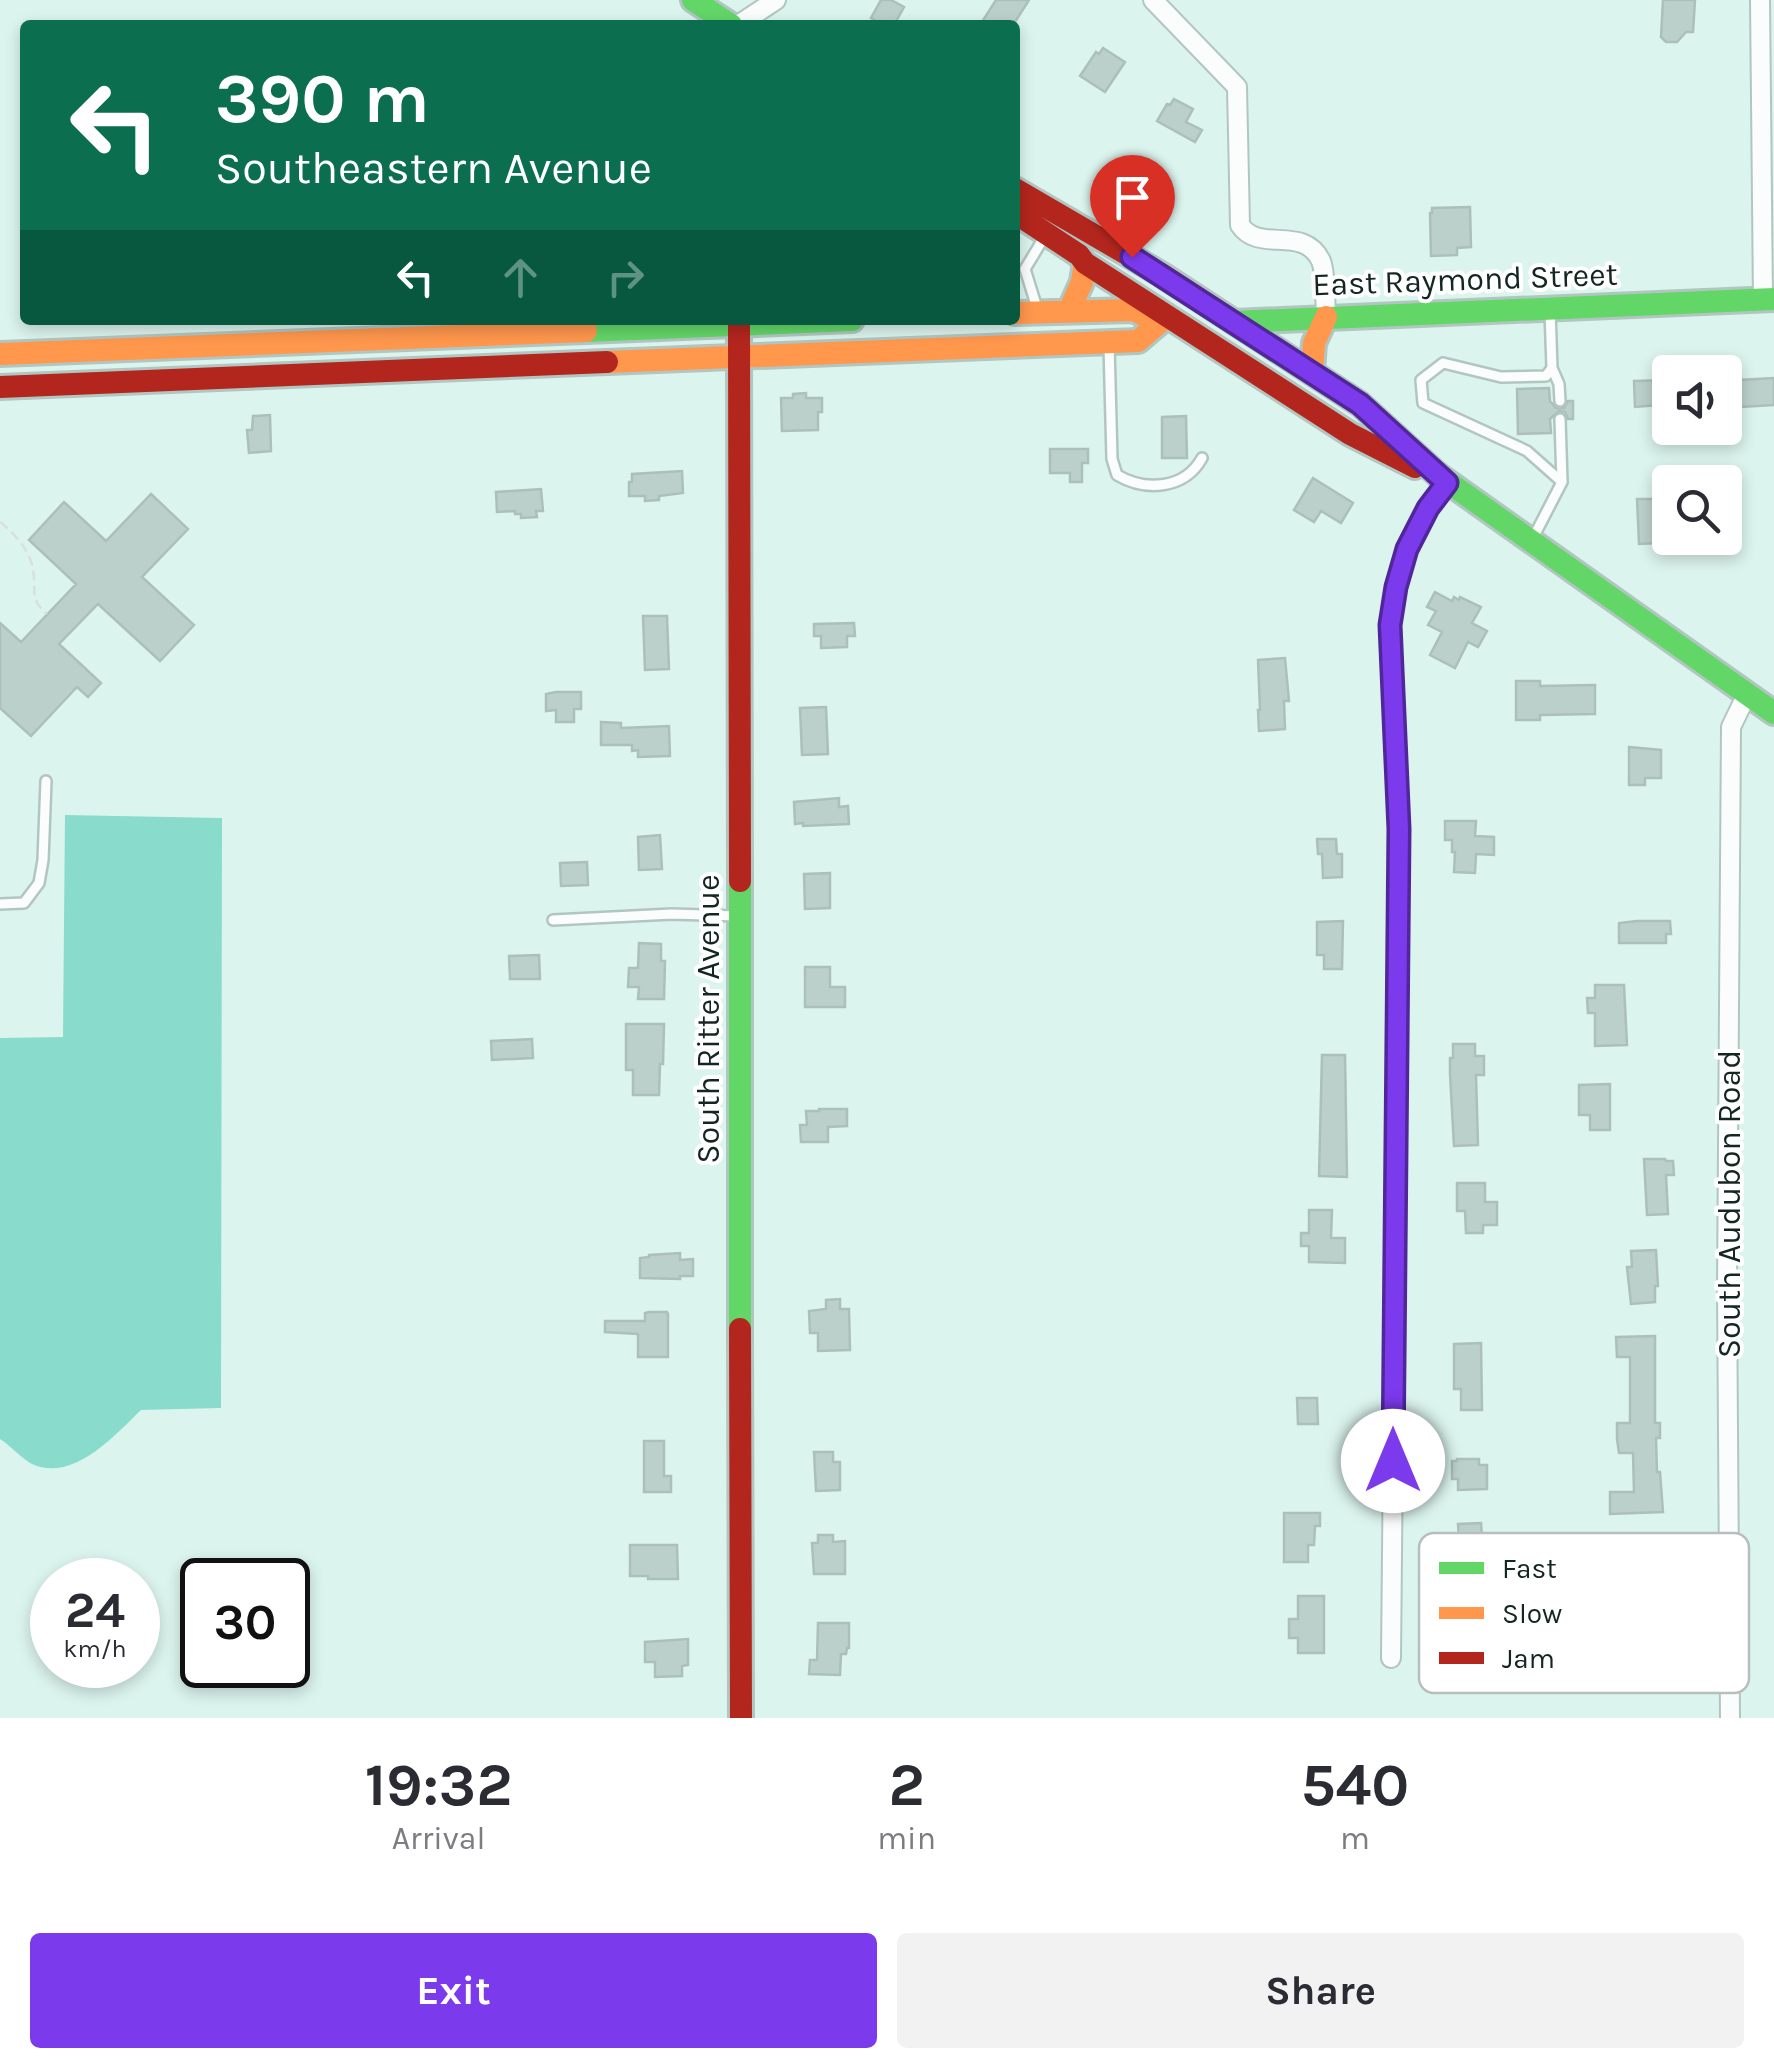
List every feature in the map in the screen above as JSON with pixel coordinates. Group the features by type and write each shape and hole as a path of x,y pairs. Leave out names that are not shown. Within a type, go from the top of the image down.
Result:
{"main road":[{"path":"693,0 726,20"},
{"path":"1020,192 1161,274 1360,404 1447,483 1774,713"},
{"path":"1020,216 1170,323 1350,434 1447,483"},
{"path":"1068,310 1080,292 1085,263"},
{"name":"East Raymond Street","path":"1027,312 1134,310 1170,323 1234,322 1769,300"},
{"path":"1312,372 1314,343 1326,317"},
{"name":"East Raymond Street","path":"0,387 1109,342 1138,340 1170,323"},
{"path":"0,354 670,325"},
{"name":"South Ritter Avenue","path":"739,325 741,1718"}],"street":[{"path":"742,20 776,0"},
{"path":"1153,0 1237,87 1240,225 1253,238 1292,239 1310,248 1322,262 1326,317"},
{"path":"1760,0 1769,300"},
{"path":"1391,1658 1399,829 1390,625 1407,549 1428,508 1447,483"},
{"name":"South Audubon Road","path":"1729,1533 1731,728 1747,694"},
{"name":"South Audubon Road","path":"1730,1693 1730,1718"}],"lane":[{"path":"1027,312 1020,268 1046,233"},
{"path":"1550,308 1552,368 1559,384 1560,401"},
{"path":"1109,342 1112,459 1118,475 1132,484 1179,482 1195,471 1202,458"},
{"path":"1552,368 1546,376 1501,378 1442,363 1420,380 1423,402 1528,451 1562,482"},
{"path":"1531,542 1562,482 1560,419"},
{"path":"0,904 24,903 39,883 46,781"},
{"path":"553,920 672,914 740,916"}],"path":[{"path":"0,522 28,553 34,571 34,599 47,614"}],"green space":[{"path":"65,815 222,818 221,1408 141,1410 92,1454 63,1467 47,1468 32,1464 0,1439 0,1038 63,1037"}],"building":[{"path":"881,0 904,7 897,20 871,18"},
{"path":"996,0 1029,0 1016,20 983,20"},
{"path":"1663,0 1695,0 1693,32 1686,32 1677,42 1666,42 1661,37"},
{"path":"1103,48 1125,62 1105,92 1080,76"},
{"path":"1174,99 1193,109 1186,122 1202,130 1195,142 1157,121"},
{"path":"1470,207 1471,247 1457,248 1457,255 1431,256 1432,208"},
{"path":"1774,378 1774,405 1742,407 1742,380"},
{"path":"1652,380 1652,406 1635,407 1634,381"},
{"path":"1549,388 1550,401 1556,408 1564,408 1568,401 1573,401 1573,419 1559,411 1550,419 1551,433 1518,434 1517,389"},
{"path":"806,393 806,398 822,398 818,430 782,431 781,398"},
{"path":"270,415 271,451 249,453 247,430 252,430 253,416"},
{"path":"1186,416 1187,458 1162,458 1162,417"},
{"path":"1050,449 1088,449 1088,463 1082,463 1082,482 1070,482 1070,473 1050,473"},
{"path":"682,471 683,493 645,501 645,496 629,496 632,474"},
{"path":"1313,478 1353,503 1341,523 1321,511 1314,522 1294,510"},
{"path":"541,489 543,511 536,511 537,517 521,518 515,511 497,512 496,492"},
{"path":"151,494 188,529 142,577 194,625 160,661 98,604 59,644 101,683 88,697 77,687 31,736 0,708 0,623 21,642 76,584 29,540 64,502 106,541"},
{"path":"1637,499 1652,499 1652,543 1639,544"},
{"path":"1435,592 1452,601 1460,597 1481,607 1472,623 1487,631 1478,647 1468,642 1455,668 1430,655 1442,632 1428,625 1436,611 1427,607"},
{"path":"643,616 667,616 669,669 645,670"},
{"path":"854,623 855,636 847,636 847,647 821,648 821,636 814,636 814,624"},
{"path":"1285,658 1289,701 1284,701 1285,729 1259,731 1258,660"},
{"path":"1516,681 1540,681 1540,686 1595,685 1595,714 1540,715 1540,720 1516,720"},
{"path":"581,692 581,709 574,709 574,722 556,722 556,710 546,711 546,694"},
{"path":"826,707 828,754 802,755 800,708"},
{"path":"601,722 621,723 621,728 669,726 670,756 638,757 638,750 632,751 632,745 601,745"},
{"path":"1629,747 1661,750 1661,778 1645,778 1645,785 1629,785"},
{"path":"839,798 839,807 848,806 849,824 795,824 794,802"},
{"path":"1445,821 1476,821 1475,836 1494,837 1494,855 1476,854 1475,873 1454,872 1455,852 1452,840 1445,840"},
{"path":"660,835 662,869 639,870 638,837"},
{"path":"1317,839 1336,839 1337,854 1342,854 1342,877 1323,878"},
{"path":"587,862 588,885 561,886 560,863"},
{"path":"830,873 830,908 805,909 804,874"},
{"path":"1343,921 1342,969 1324,969 1324,955 1317,955 1317,922"},
{"path":"1670,921 1671,934 1666,934 1666,943 1619,943 1619,923"},
{"path":"639,943 661,944 661,961 665,961 664,999 638,999 639,987 628,987 629,968 638,968"},
{"path":"539,955 540,979 510,979 509,956"},
{"path":"805,967 830,967 830,987 845,987 845,1007 805,1007"},
{"path":"1595,985 1624,985 1627,1045 1595,1046 1595,1013 1588,1013 1587,998 1595,998"},
{"path":"626,1024 664,1024 659,1095 633,1095 633,1070 626,1070"},
{"path":"532,1039 533,1058 492,1060 491,1041"},
{"path":"1453,1044 1475,1044 1475,1056 1484,1056 1484,1075 1476,1075 1478,1145 1454,1146 1450,1074"},
{"path":"1322,1055 1345,1055 1347,1177 1319,1176"},
{"path":"1610,1084 1610,1130 1590,1130 1590,1115 1579,1115 1579,1085"},
{"path":"847,1109 847,1126 828,1127 828,1142 801,1142 800,1125 807,1125 806,1111"},
{"path":"1644,1159 1673,1161 1674,1175 1666,1175 1668,1214 1647,1215"},
{"path":"1457,1183 1485,1183 1485,1202 1497,1202 1497,1225 1483,1225 1483,1233 1466,1233 1465,1211 1457,1211"},
{"path":"1309,1210 1332,1210 1331,1238 1345,1238 1345,1263 1309,1262 1309,1246 1301,1246 1301,1233 1309,1233"},
{"path":"1656,1250 1655,1302 1631,1304 1627,1267 1632,1267 1631,1251"},
{"path":"680,1253 680,1260 693,1259 693,1276 640,1278 640,1258"},
{"path":"840,1299 840,1309 849,1309 850,1350 818,1351 818,1333 810,1333 809,1311 826,1309 826,1300"},
{"path":"645,1313 668,1314 668,1357 638,1357 638,1334 605,1332 605,1321 645,1321"},
{"path":"1655,1336 1655,1423 1660,1423 1660,1438 1656,1438 1657,1472 1663,1512 1610,1514 1610,1492 1634,1492 1633,1453 1619,1453 1617,1439 1617,1423 1630,1423 1630,1357 1617,1357 1616,1337"},
{"path":"1481,1343 1482,1410 1461,1410 1461,1389 1454,1389 1454,1344"},
{"path":"1297,1398 1317,1398 1318,1424 1298,1424"},
{"path":"644,1441 664,1441 664,1476 671,1476 671,1492 644,1492"},
{"path":"814,1452 833,1452 833,1462 840,1462 840,1490 816,1491"},
{"path":"1479,1459 1479,1465 1487,1465 1487,1489 1458,1490 1458,1479 1452,1479 1452,1461"},
{"path":"1284,1513 1320,1513 1314,1545 1308,1545 1308,1562 1284,1562"},
{"path":"1481,1523 1482,1533 1459,1533 1458,1524"},
{"path":"818,1535 833,1535 833,1542 845,1541 845,1574 814,1574 812,1543 818,1543"},
{"path":"630,1545 677,1545 678,1579 630,1576"},
{"path":"1298,1596 1324,1596 1324,1653 1298,1653 1298,1638 1289,1638 1289,1619 1298,1619"},
{"path":"818,1623 849,1623 849,1648 841,1654 840,1675 809,1674 810,1660 817,1660"},
{"path":"688,1639 688,1665 682,1666 682,1676 655,1677 655,1662 645,1662 645,1642"}],"traffic: fast":[{"path":"693,0 723,20"},
{"path":"1234,322 1774,299"},
{"path":"586,331 731,325"},
{"path":"1438,475 1774,713"},
{"path":"740,881 740,1329"}],"traffic: slow":[{"path":"1069,311 1082,282 1085,263"},
{"path":"1020,313 1134,310 1159,323"},
{"path":"1312,372 1314,343 1326,317"},
{"path":"607,362 1138,341 1159,323"},
{"path":"0,354 586,331"}],"traffic: jam":[{"path":"1020,192 1161,274 1360,404 1438,475"},
{"path":"1020,216 1085,263 1350,434 1415,467"},
{"path":"739,325 740,881"},
{"path":"0,387 607,362"},
{"path":"740,1329 741,1718"}],"route":[{"path":"1132,257 1360,404 1447,483 1428,508 1407,549 1390,625 1399,829 1393,1461"}]}
